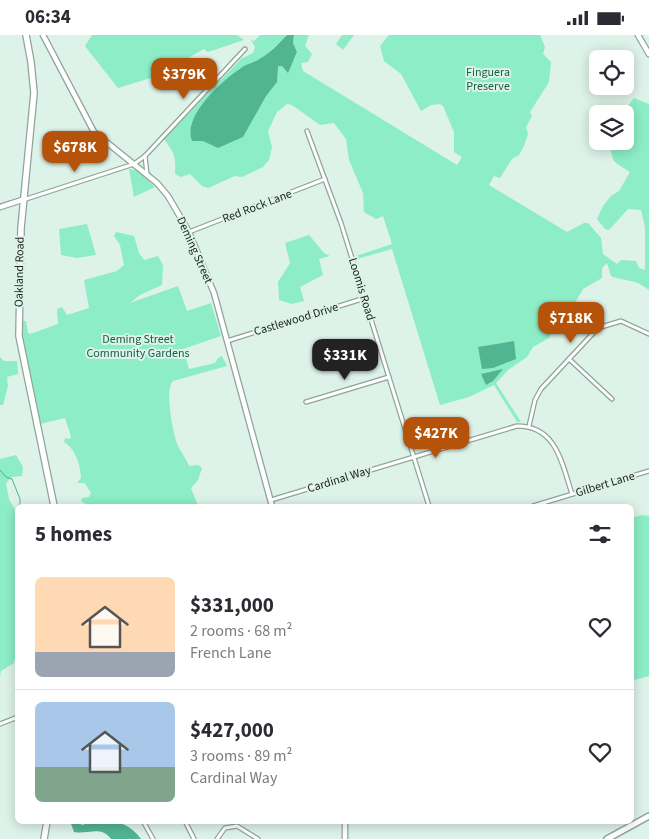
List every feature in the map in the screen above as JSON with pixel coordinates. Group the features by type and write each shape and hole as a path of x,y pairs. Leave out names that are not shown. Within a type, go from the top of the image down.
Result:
{"main road":[{"name":"Oakland Road","path":"26,35 34,93 22,200 18,284 19,336 54,504"},
{"path":"610,839 649,816"},
{"path":"44,839 46,824"}],"street":[{"name":"Deming Street","path":"43,35 87,123 104,143 134,164 168,196 189,232 209,278 272,504"},
{"path":"638,35 649,54"},
{"path":"0,207 134,164 145,156 245,49"},
{"name":"Loomis Road","path":"307,131 365,298 428,504"},
{"path":"145,156 147,175"},
{"name":"Red Rock Lane","path":"189,232 325,179"},
{"name":"Castlewood Drive","path":"227,341 365,298"},
{"path":"572,494 557,450 546,436 529,426 535,400 541,389 598,328 609,323 621,321 649,334"},
{"path":"568,359 612,399"},
{"path":"306,402 389,377"},
{"name":"Cardinal Way","path":"271,500 508,427 529,426"},
{"name":"Gilbert Lane","path":"540,504 649,471"},
{"path":"0,724 15,718"},
{"path":"144,824 153,839"},
{"path":"186,824 194,839"},
{"path":"345,824 345,839"},
{"path":"216,839 225,828 237,825 258,839"}],"green space":[{"path":"92,35 237,35 244,40 208,52 204,49 154,77 118,88 85,46"},
{"name":"Finguera Preserve","path":"260,35 287,35 270,51 294,60 297,52 293,43 294,35 309,35 305,46 312,54 308,62 301,63 303,71 457,165 462,157 454,152 454,132 443,106 440,104 431,105 421,111 401,74 384,61 380,46 389,35 540,35 545,47 543,54 551,62 549,82 530,112 532,116 526,127 528,134 519,155 512,159 500,178 494,176 489,185 567,232 584,223 588,223 601,238 603,254 617,264 621,260 636,261 639,268 645,270 645,227 641,210 628,209 609,230 605,229 597,219 603,206 611,196 619,191 630,172 614,161 612,150 634,150 634,105 629,105 634,98 649,104 649,290 634,282 611,276 607,263 602,268 602,278 583,289 572,308 562,312 552,322 553,329 549,338 533,347 527,357 508,370 496,383 521,422 517,422 494,385 469,397 440,405 392,249 357,259 356,256 392,244 383,216 376,219 364,212 363,193 349,160 346,139 334,123 320,125 292,105 287,104 277,112 268,131 272,147 269,160 263,167 242,177 235,176 208,188 202,186 190,174 181,177 175,174 174,156 164,139 241,59 253,53 255,47 251,40 254,41"},
{"path":"342,35 354,35 343,50 336,44"},
{"path":"129,169 139,171 155,187 134,197"},
{"path":"87,224 96,255 77,258 61,255 59,229"},
{"name":"Deming Street Community Gardens","path":"116,232 134,236 139,253 144,260 158,256 163,265 162,285 140,295 130,303 178,286 187,311 211,303 221,336 183,349 189,369 215,363 222,356 227,366 173,381 169,393 172,422 178,446 189,466 198,465 202,468 198,480 191,488 197,504 86,504 81,501 82,498 89,497 91,493 85,483 77,483 81,478 80,468 71,448 64,442 65,438 70,439 71,436 65,418 40,424 21,337 22,321 26,321 28,333 30,334 58,324 57,309 62,307 67,315 89,308 84,280 117,271 124,265 120,245 114,236"},
{"path":"309,235 324,253 330,256 319,259 323,275 300,287 304,301 292,304 279,300 278,282 290,263 285,243"},
{"path":"0,357 4,361 17,361 18,374 7,377 8,386 3,405 0,405"},
{"path":"16,455 23,467 22,476 12,477 6,483 9,499 15,510 15,658 14,663 1,671 0,677 0,459"},
{"path":"642,515 649,516 649,676 634,680 634,517"}],"shaded area":[{"path":"287,35 294,35 293,43 297,52 288,73 282,66 278,66 277,82 266,96 243,137 218,148 203,141 192,141 193,120 207,99 236,72 264,56"},
{"path":"514,341 516,359 493,368 482,369 478,347"},
{"path":"503,369 493,381 486,385 481,374"},
{"path":"71,824 122,824 129,827 141,839 111,839 103,832 98,831 74,832"}],"waterway":[{"path":"0,470 6,477 12,479 20,499 20,504"}]}
